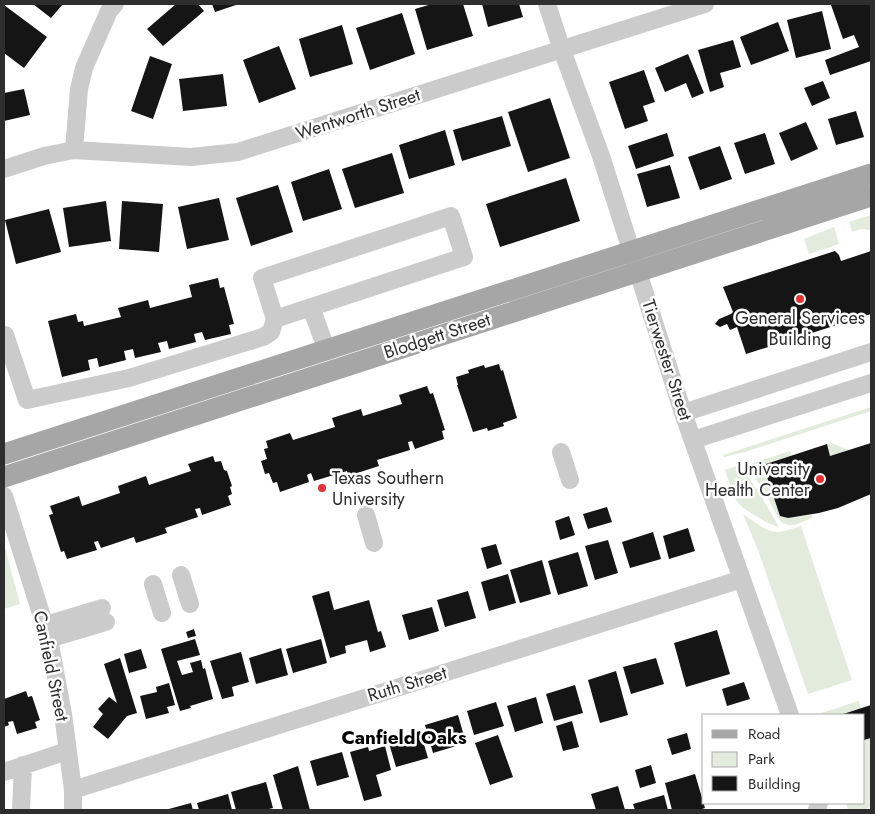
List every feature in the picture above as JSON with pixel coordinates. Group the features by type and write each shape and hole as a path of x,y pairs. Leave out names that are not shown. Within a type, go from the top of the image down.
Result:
{"main road":[{"name":"Blodgett Street","path":"635,262 871,174"},
{"name":"Blodgett Street","path":"4,454 330,360 635,262 871,196"},
{"name":"Blodgett Street","path":"4,477 330,360"}],"street":[{"path":"74,150 79,89 84,68 109,11 115,4"},
{"name":"Tierwester Street","path":"547,4 601,156 683,413 790,714"},
{"name":"Wentworth Street","path":"4,169 44,156 74,150 191,157 238,152 705,4"},
{"path":"4,335 28,400 129,378 254,340 271,332 275,319 262,278 451,216 464,257 275,319"},
{"path":"311,307 330,360"},
{"path":"683,413 871,352"},
{"path":"693,440 871,383"},
{"path":"560,452 570,480"},
{"name":"Canfield Street","path":"4,496 47,632 63,714 73,790 73,810"},
{"path":"366,515 374,543"},
{"path":"181,576 190,604"},
{"name":"Ruth Street","path":"73,790 742,579"},
{"path":"153,584 162,613"},
{"path":"47,632 104,615"},
{"path":"4,772 67,751"},
{"path":"21,810 23,765"}],"green space":[{"path":"871,215 871,230 861,229 852,232 849,222"},
{"path":"834,227 839,244 809,254 804,239"},
{"path":"871,407 871,411 748,451 724,457 723,455"},
{"path":"831,443 849,450 830,456 827,444"},
{"path":"790,451 791,456 763,465 780,515 788,518 812,515 812,518 795,525 782,523 778,518 747,465"},
{"path":"740,465 779,527 757,517 736,500 725,470"},
{"path":"743,514 770,531 776,532 801,526 852,680 808,694 758,550"},
{"path":"4,544 20,604 4,609"},
{"path":"859,701 861,708 842,714 818,714"},
{"path":"871,738 871,807 863,810 848,810 846,804 865,804 865,740"}],"building":[{"path":"33,4 63,4 51,18"},
{"path":"176,4 198,4 204,11 163,46 147,29"},
{"path":"212,4 239,4 215,12"},
{"path":"432,4 463,4 473,36 427,50 415,9"},
{"path":"482,4 519,4 523,17 488,27"},
{"path":"871,4 871,61 830,75 825,60 859,47 854,35 843,39 831,5"},
{"path":"4,5 47,37 24,68 4,53"},
{"path":"822,11 831,49 796,58 787,20"},
{"path":"402,13 415,54 370,70 356,28"},
{"path":"778,22 789,51 751,65 740,37"},
{"path":"342,25 353,64 310,77 299,39"},
{"path":"733,40 741,67 720,73 724,87 710,92 698,50"},
{"path":"279,46 296,89 259,103 243,60"},
{"path":"688,54 704,93 692,98 686,83 665,92 655,68"},
{"path":"150,56 172,64 153,119 131,111"},
{"path":"644,70 655,102 643,106 648,121 625,129 609,82"},
{"path":"223,74 227,106 183,111 179,79"},
{"path":"823,81 830,98 812,106 804,88"},
{"path":"24,89 30,115 4,121 4,93"},
{"path":"550,98 570,158 528,172 508,112"},
{"path":"856,111 864,137 836,145 828,119"},
{"path":"502,116 511,146 462,161 453,130"},
{"path":"806,122 818,149 791,161 779,133"},
{"path":"445,130 455,165 409,179 399,145"},
{"path":"667,133 674,156 636,169 628,146"},
{"path":"765,133 775,164 745,174 734,143"},
{"path":"720,146 732,179 700,190 688,157"},
{"path":"392,153 404,193 355,208 342,169"},
{"path":"670,165 680,198 647,207 637,174"},
{"path":"329,169 342,209 303,221 291,182"},
{"path":"566,178 580,221 500,247 486,204"},
{"path":"278,185 293,232 251,246 236,198"},
{"path":"219,198 229,240 187,249 178,207"},
{"path":"106,201 111,241 69,247 63,208"},
{"path":"122,201 163,204 159,252 119,249"},
{"path":"49,209 61,252 16,264 5,220"},
{"name":"General Services Building","path":"835,251 841,261 871,251 871,314 746,354 737,327 730,330 727,324 720,327 715,324 719,319 733,312 723,287"},
{"path":"218,278 220,288 224,287 234,324 229,325 231,334 205,340 202,332 194,334 196,342 169,349 167,341 158,343 161,352 135,358 133,349 124,351 126,360 99,367 97,358 88,360 90,370 62,377 48,321 76,314 78,322 83,321 84,326 121,317 118,308 148,300 150,308 192,297 189,285"},
{"path":"499,364 501,371 503,370 517,418 503,423 504,426 488,431 487,428 473,432 456,377 469,373 468,370 484,365 485,368"},
{"path":"427,386 430,394 433,393 445,430 442,431 444,439 415,449 412,441 408,442 410,450 377,460 379,466 348,476 347,471 314,481 311,473 307,475 309,482 280,492 277,482 273,483 269,473 265,474 261,461 267,459 264,449 268,448 266,441 290,433 293,440 335,427 332,418 361,409 363,416 402,404 399,395"},
{"name":"University Health Center","path":"871,443 871,494 838,508 819,513 788,518 780,516 763,465 827,444 830,456"},
{"path":"213,456 215,462 221,461 224,470 227,471 232,486 230,487 232,494 228,496 231,505 202,515 200,508 195,509 198,517 165,528 167,533 136,543 134,537 101,548 98,541 94,542 97,550 67,559 64,551 61,552 49,515 53,514 50,506 79,496 82,506 120,493 118,486 146,476 149,485 191,471 188,464"},
{"path":"607,507 612,522 588,529 583,514"},
{"path":"569,516 575,535 560,540 555,521"},
{"path":"688,528 695,551 669,559 663,536"},
{"path":"653,532 661,559 630,568 622,542"},
{"path":"608,540 618,573 595,580 585,546"},
{"path":"496,544 502,564 487,569 481,548"},
{"path":"578,552 588,586 558,595 548,561"},
{"path":"542,560 551,594 520,603 510,570"},
{"path":"508,574 516,603 489,611 481,582"},
{"path":"329,591 334,610 369,600 378,632 381,631 386,647 370,652 367,640 345,646 346,653 330,658 312,596"},
{"path":"468,591 476,618 445,627 437,600"},
{"path":"432,607 439,631 409,640 402,615"},
{"path":"194,629 196,636 188,638 186,632"},
{"path":"717,630 730,674 686,687 674,643"},
{"path":"195,639 200,655 177,661 182,675 193,672 190,663 201,660 213,699 180,711 161,649"},
{"path":"321,639 327,663 293,673 286,649"},
{"path":"281,648 288,675 256,684 249,658"},
{"path":"141,649 147,668 129,673 124,654"},
{"path":"241,652 249,682 232,687 234,696 222,699 210,661"},
{"path":"120,658 137,713 127,716 108,739 93,727 103,714 98,709 109,697 117,703 104,664"},
{"path":"656,658 664,684 631,694 623,667"},
{"path":"616,671 628,715 600,723 588,680"},
{"path":"744,682 750,699 727,706 722,689"},
{"path":"169,683 175,705 167,707 169,713 146,719 140,696 157,692 156,687"},
{"path":"575,685 583,713 554,721 546,694"},
{"path":"26,691 28,697 32,696 40,720 35,722 37,728 17,734 13,721 8,722 9,725 4,727 4,699"},
{"path":"536,697 543,723 515,732 507,706"},
{"path":"496,702 504,726 474,735 467,711"},
{"path":"871,705 871,738 865,740 865,714 843,714"},
{"path":"458,715 466,743 433,753 425,725"},
{"path":"572,721 579,747 563,751 556,726"},
{"path":"420,731 428,758 396,767 388,740"},
{"path":"687,733 691,749 672,755 667,739"},
{"path":"498,735 513,777 490,785 475,743"},
{"path":"385,746 391,770 376,775 382,796 364,801 350,752 368,747 369,751"},
{"path":"342,752 349,777 317,786 310,761"},
{"path":"651,765 656,783 640,788 635,770"},
{"path":"298,766 310,810 283,810 273,775"},
{"path":"695,774 702,804 705,808 699,810 672,810 665,783"},
{"path":"266,782 273,808 265,810 236,810 231,792"},
{"path":"618,786 625,810 596,810 591,794"},
{"path":"228,794 232,810 199,810 197,803"},
{"path":"664,795 668,810 635,810 633,804"},
{"path":"191,803 193,810 165,810"}],"place":[{"name":"General Services Building","path":"800,299"},
{"name":"University Health Center","path":"820,479"},
{"name":"Texas Southern University","path":"322,488"}],"district":[{"name":"Canfield Oaks","path":"404,737"}]}
